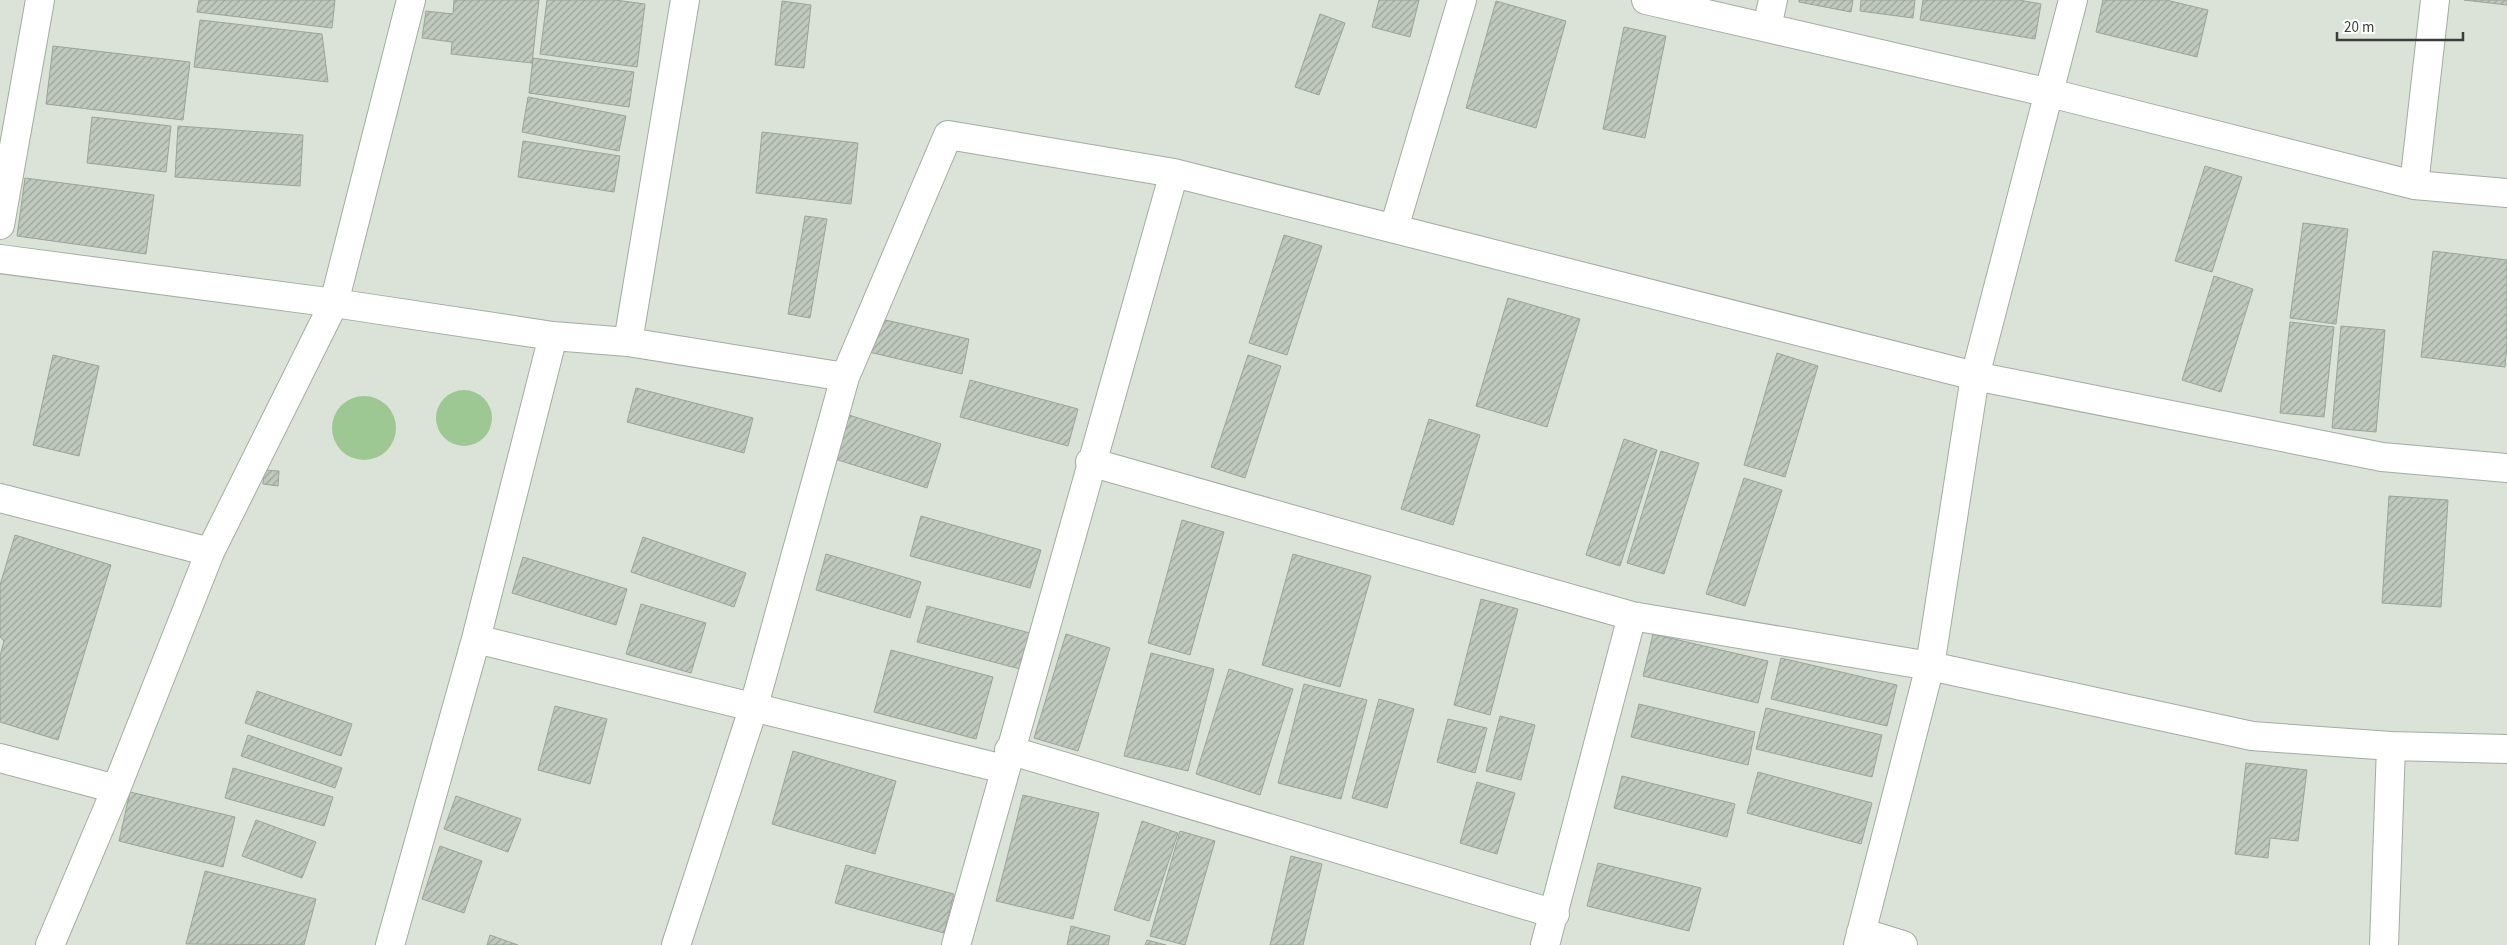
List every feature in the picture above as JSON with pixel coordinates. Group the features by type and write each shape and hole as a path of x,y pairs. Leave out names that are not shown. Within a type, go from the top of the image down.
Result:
{"street":[{"path":"0,225 40,0"},
{"path":"50,945 116,789 210,552 334,302 412,0"},
{"path":"628,342 685,0"},
{"path":"1394,228 1462,0"},
{"path":"1646,0 2050,93 2414,184 2507,194"},
{"path":"1766,27 1773,0"},
{"path":"1903,945 1860,939 1930,666 1975,376 2073,0"},
{"path":"2414,184 2435,0"},
{"path":"676,945 753,709 845,377 948,135 1174,172 1975,376 2382,456 2507,468"},
{"path":"956,945 1090,462 1174,172"},
{"path":"0,259 334,302 553,336 628,342 845,377"},
{"path":"390,945 476,639 553,336"},
{"path":"1090,462 1632,616 1930,666 2252,736 2391,746 2507,749"},
{"path":"0,498 210,552"},
{"path":"1545,945 1555,914 1632,616"},
{"path":"476,639 753,709 1007,759 1555,914"},
{"path":"2384,945 2391,746"},
{"path":"0,758 116,789"}],"shaded area":[{"path":"458,390 470,390 480,394 488,402 492,418 488,434 480,442 470,446 458,446 448,442 440,434 436,424 436,412 440,402 448,394"},
{"path":"358,396 370,396 387,405 394,416 396,428 394,440 387,451 370,460 358,460 346,455 337,446 332,434 332,422 337,410 346,401"}],"building":[{"path":"199,0 335,0 332,28 197,12"},
{"path":"454,0 539,0 532,63 451,54 452,42 422,38 426,11 453,14"},
{"path":"547,0 615,0 645,4 637,67 540,54"},
{"path":"1379,0 1419,0 1410,37 1372,27"},
{"path":"1799,0 1853,0 1851,12 1799,2"},
{"path":"1861,0 1915,0 1913,18 1860,11"},
{"path":"1923,0 2019,0 2041,4 2035,39 1920,20"},
{"path":"2103,0 2166,0 2208,10 2197,57 2096,32"},
{"path":"2464,0 2507,0 2507,5"},
{"path":"782,1 811,5 804,68 775,65"},
{"path":"1496,1 1566,21 1536,128 1466,108"},
{"path":"1320,14 1345,23 1319,95 1295,87"},
{"path":"200,20 322,34 328,82 194,67"},
{"path":"1624,27 1666,36 1645,138 1603,129"},
{"path":"53,46 190,62 183,120 46,104"},
{"path":"533,58 634,72 629,107 529,93"},
{"path":"528,97 626,116 619,151 522,132"},
{"path":"92,117 171,126 166,172 87,163"},
{"path":"178,126 303,135 300,186 175,177"},
{"path":"762,132 858,143 851,204 756,193"},
{"path":"523,141 620,156 614,192 518,177"},
{"path":"2205,166 2242,177 2212,272 2175,261"},
{"path":"25,178 154,195 146,254 17,236"},
{"path":"805,216 827,219 810,318 788,314"},
{"path":"2303,223 2348,229 2336,324 2290,318"},
{"path":"1284,235 1322,246 1287,355 1249,343"},
{"path":"2433,251 2507,260 2507,345 2505,367 2421,357"},
{"path":"2214,276 2253,289 2221,392 2182,380"},
{"path":"1508,298 1580,319 1547,427 1476,406"},
{"path":"859,314 969,339 962,374 852,348"},
{"path":"2290,322 2334,327 2324,417 2280,413"},
{"path":"2341,326 2385,330 2376,432 2332,428"},
{"path":"1777,353 1818,366 1785,477 1744,465"},
{"path":"53,355 99,366 79,456 33,445"},
{"path":"1248,355 1281,366 1245,478 1211,467"},
{"path":"970,380 1078,409 1068,446 960,417"},
{"path":"636,388 753,418 744,453 627,422"},
{"path":"833,410 941,444 927,488 819,454"},
{"path":"1429,419 1480,435 1453,525 1401,509"},
{"path":"1624,439 1657,450 1620,566 1586,555"},
{"path":"1661,451 1699,463 1664,574 1627,563"},
{"path":"264,470 279,471 278,486 263,484"},
{"path":"1744,478 1782,490 1745,606 1706,594"},
{"path":"2389,496 2448,500 2441,607 2382,603"},
{"path":"921,516 1041,550 1030,588 910,556"},
{"path":"1182,520 1224,532 1190,655 1148,643"},
{"path":"15,535 111,565 58,740 0,722 0,656 4,641 0,637 0,585"},
{"path":"643,537 746,573 734,607 631,572"},
{"path":"826,554 921,582 910,618 816,590"},
{"path":"1293,554 1371,576 1340,687 1262,665"},
{"path":"523,557 627,589 616,625 512,593"},
{"path":"1481,599 1518,609 1490,715 1454,705"},
{"path":"641,604 706,623 691,673 626,654"},
{"path":"927,606 1030,633 1020,669 917,642"},
{"path":"1066,634 1110,648 1078,751 1034,738"},
{"path":"1653,634 1768,661 1758,703 1643,676"},
{"path":"891,650 993,677 976,739 874,712"},
{"path":"1151,653 1214,669 1188,771 1124,756"},
{"path":"1781,658 1897,685 1887,726 1771,699"},
{"path":"1229,669 1293,689 1260,795 1196,774"},
{"path":"1304,684 1367,700 1341,799 1278,783"},
{"path":"257,691 352,724 341,756 245,723"},
{"path":"1379,699 1414,709 1387,808 1352,798"},
{"path":"1639,704 1755,732 1748,765 1631,737"},
{"path":"555,706 607,719 590,784 538,770"},
{"path":"1766,708 1882,735 1872,777 1756,749"},
{"path":"1500,716 1535,725 1521,780 1486,771"},
{"path":"1448,719 1487,728 1475,773 1437,762"},
{"path":"248,735 342,768 335,788 241,756"},
{"path":"793,751 896,781 875,854 772,824"},
{"path":"2246,763 2307,770 2298,841 2270,838 2268,858 2235,854"},
{"path":"233,768 333,797 324,826 225,798"},
{"path":"1758,772 1872,803 1861,844 1747,813"},
{"path":"1622,776 1735,804 1727,837 1614,808"},
{"path":"1477,782 1515,793 1497,854 1460,843"},
{"path":"130,792 235,817 223,867 119,841"},
{"path":"1023,795 1099,813 1073,919 996,901"},
{"path":"456,796 521,819 508,852 444,829"},
{"path":"256,820 316,842 302,878 242,856"},
{"path":"1142,821 1178,833 1149,921 1114,910"},
{"path":"1180,831 1215,841 1185,945 1150,936"},
{"path":"440,846 482,861 464,913 422,899"},
{"path":"1291,856 1322,864 1303,945 1270,945"},
{"path":"1598,863 1701,888 1689,931 1587,906"},
{"path":"846,865 954,894 944,933 835,903"},
{"path":"205,871 316,899 304,945 186,944"},
{"path":"1071,926 1110,936 1108,945 1067,945"},
{"path":"490,935 518,945 487,945"},
{"path":"1147,940 1166,945 1145,945"}]}
